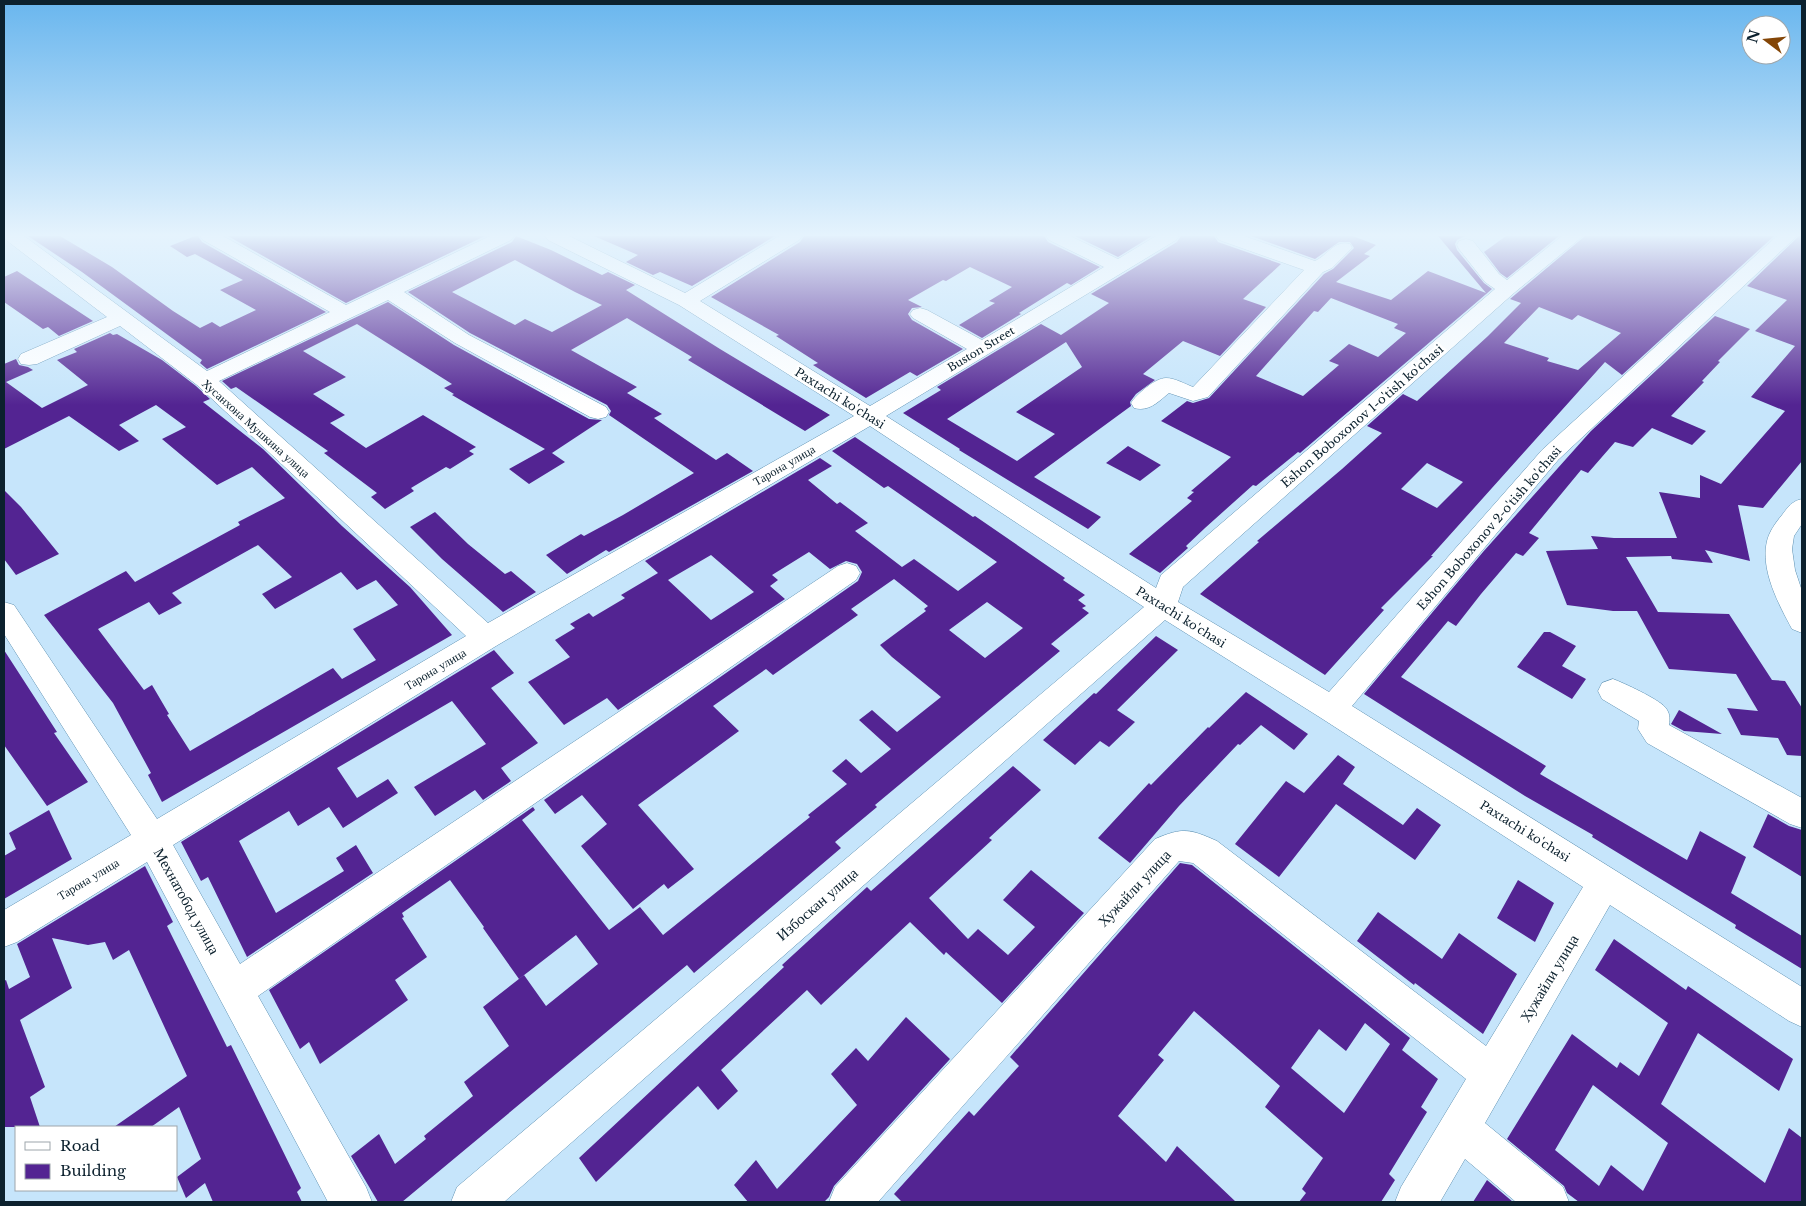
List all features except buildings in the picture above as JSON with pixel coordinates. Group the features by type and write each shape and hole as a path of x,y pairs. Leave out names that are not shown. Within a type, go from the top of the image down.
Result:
{"street":[{"name":"Хусанхона Мушкина улица","path":"86,292 205,380 486,638"},
{"path":"309,292 346,313"},
{"path":"205,380 389,292"},
{"path":"390,292 462,339 598,412"},
{"name":"Paxtachi ko'chasi","path":"668,292 686,301 870,416 1163,606 1332,709 1802,1008"},
{"path":"686,301 700,292"},
{"name":"Buston Street","path":"870,416 1077,292"},
{"path":"1142,403 1166,385 1193,394 1200,392 1293,292"},
{"name":"Eshon Boboxonov 1-o'tish ko'chasi","path":"1163,606 1171,582 1503,292"},
{"name":"Eshon Boboxonov 2-o'tish ko'chasi","path":"1332,709 1550,455 1727,292"},
{"path":"920,314 982,349"},
{"path":"29,359 120,318"},
{"name":"Тарона улица","path":"4,930 486,638 870,416"},
{"path":"1802,508 1780,540 1780,564 1795,594 1802,622"},
{"path":"236,989 847,572"},
{"name":"Избоскан улица","path":"472,1202 1163,606"},
{"name":"Мехнатобод улица","path":"4,612 153,841 236,989 351,1202"},
{"path":"1613,691 1653,714 1655,717 1652,729 1658,734 1802,814"},
{"name":"Хужайли улица","path":"850,1202 1167,850 1178,844 1192,846 1204,852 1492,1075"},
{"name":"Хужайли улица","path":"1416,1202 1605,882"},
{"path":"1460,1128 1548,1202"}]}
